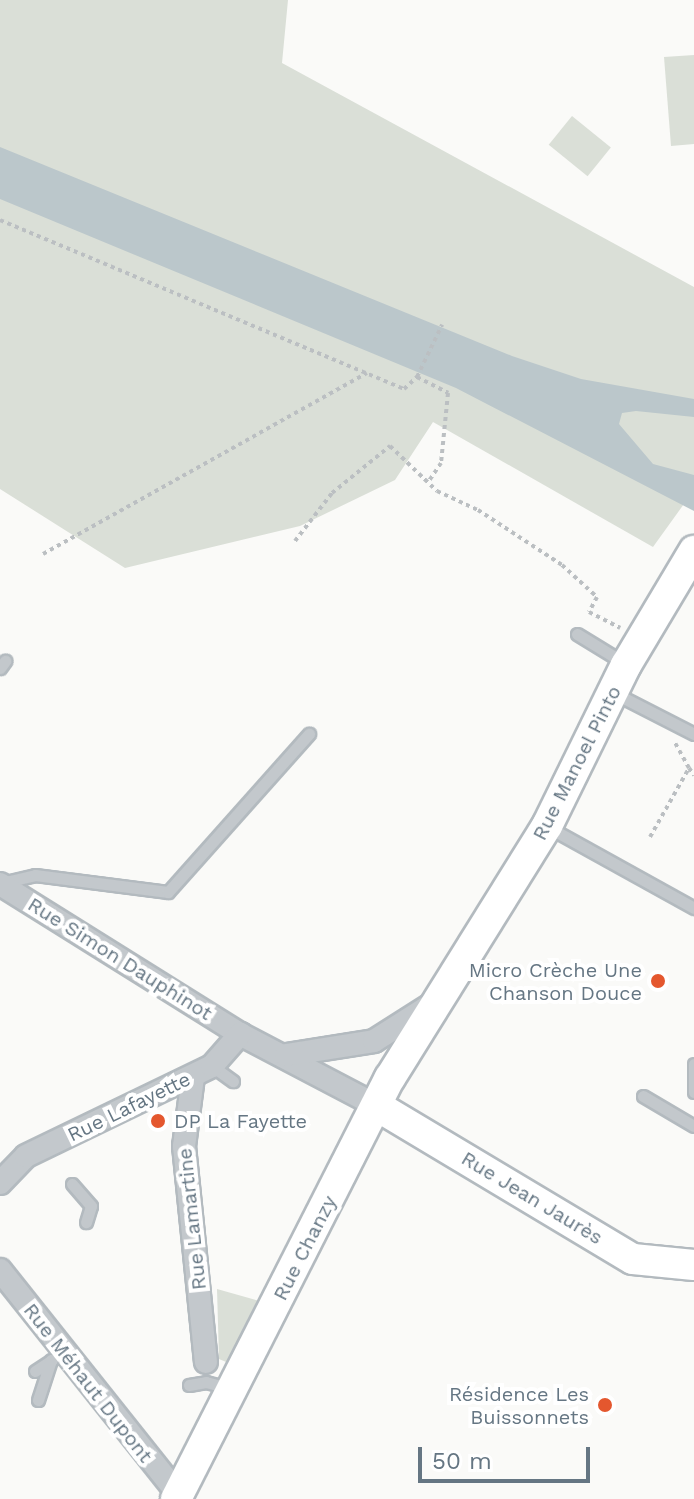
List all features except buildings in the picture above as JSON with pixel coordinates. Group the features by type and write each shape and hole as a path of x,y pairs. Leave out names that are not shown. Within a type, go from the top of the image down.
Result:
{"main road":[{"name":"Rue Manoel Pinto","path":"377,1106 437,1001 463,978 547,826 626,665 694,551"},
{"name":"Rue Jean Jaurès","path":"377,1106 633,1259 694,1265"},
{"name":"Rue Chanzy","path":"177,1497 377,1106"}],"street":[{"name":"Rue Simon Dauphinot","path":"0,884 240,1034 286,1055 377,1106"},
{"path":"286,1055 374,1041 437,1001"},
{"name":"Rue Lafayette","path":"0,1183 26,1156 50,1152 202,1072 240,1034"},
{"name":"Rue Lamartine","path":"202,1072 184,1134 206,1362"},
{"name":"Rue Méhaut Dupont","path":"0,1270 57,1356 177,1497"}],"lane":[{"path":"577,634 626,665"},
{"path":"613,693 661,720 694,734"},
{"path":"0,884 35,875 168,892 309,734"},
{"path":"547,826 694,908"},
{"path":"694,1064 694,1092"},
{"name":"Rue Lafayette","path":"202,1072 233,1081"},
{"path":"643,1096 694,1126"},
{"path":"72,1184 91,1206 86,1222"},
{"path":"35,1371 57,1356"},
{"path":"38,1400 57,1356"},
{"path":"189,1385 206,1382 232,1389"}],"path":[{"path":"0,220 404,389 417,377 442,325"},
{"path":"43,554 367,373"},
{"path":"417,377 448,393 444,448 428,482"},
{"path":"295,541 332,493 390,446 428,482 562,565 597,597 589,612 643,640"},
{"path":"661,720 694,775"},
{"path":"650,837 689,768"}],"shaded area":[{"path":"0,0 288,0 282,63 694,287 694,490 653,547 433,422 395,480 300,526 125,568 0,489"},
{"path":"694,55 694,144 671,146 664,57"},
{"path":"572,116 611,147 588,176 549,145"},
{"path":"0,147 512,356 581,379 694,399 694,417 636,411 622,413 619,424 653,464 694,475 694,511 456,388 0,199"},
{"path":"217,1289 263,1302 231,1364 219,1359"}],"place":[{"name":"Micro Crèche Une Chanson Douce","path":"658,981"},
{"name":"DP La Fayette","path":"158,1121"},
{"name":"Résidence Les Buissonnets","path":"605,1405"}]}
